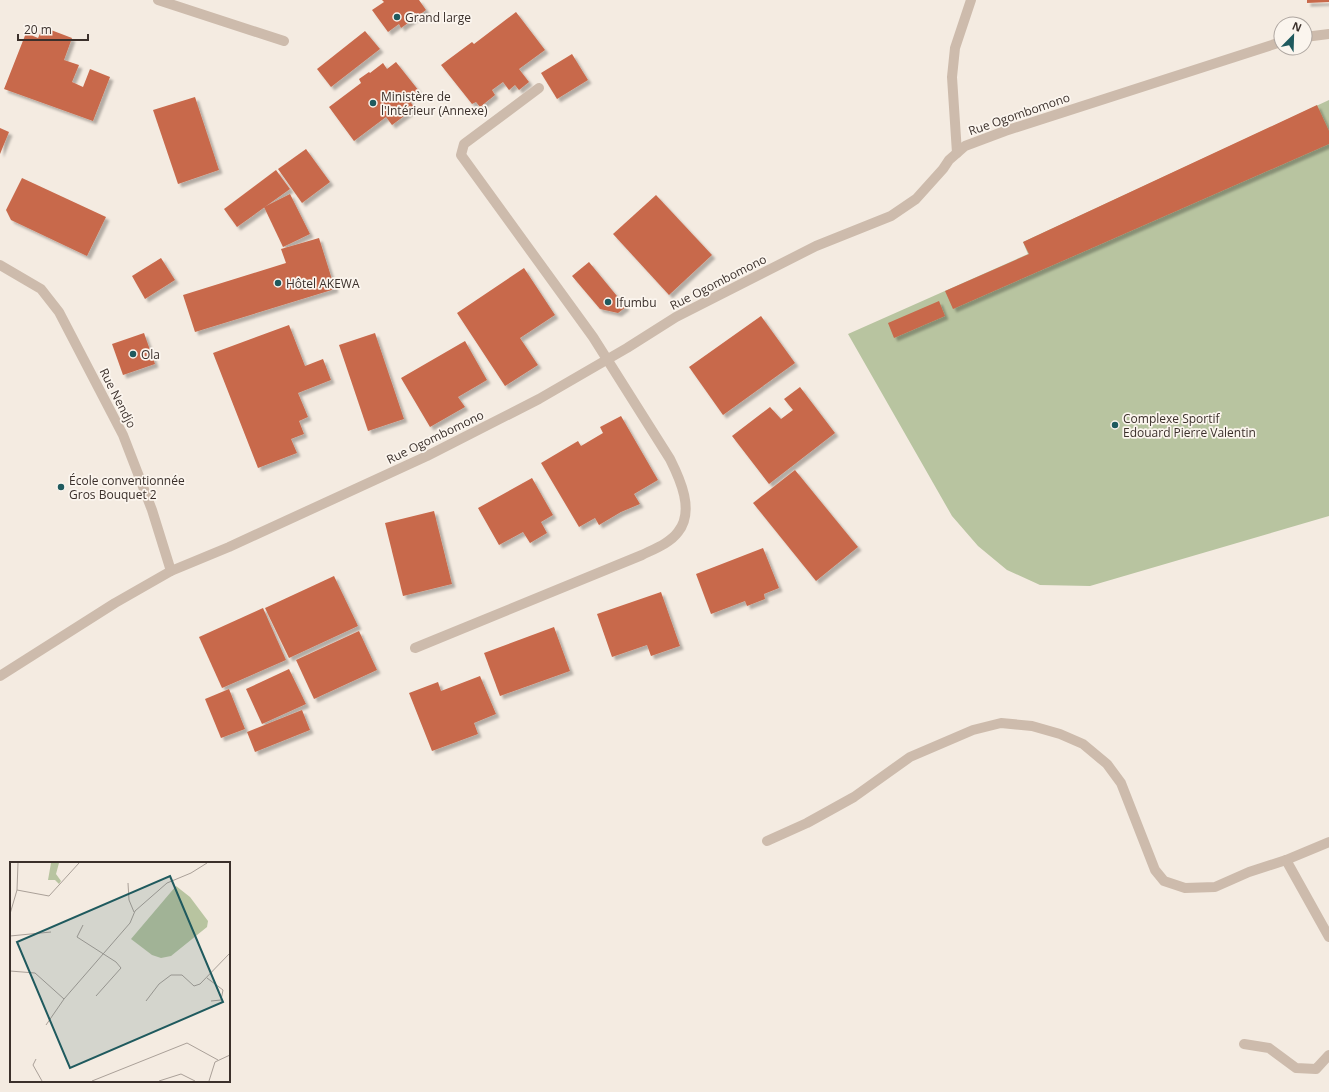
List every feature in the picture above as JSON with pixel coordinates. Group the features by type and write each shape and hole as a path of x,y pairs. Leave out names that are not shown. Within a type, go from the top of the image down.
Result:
{"street":[{"path":"158,0 284,41"},
{"path":"957,153 953,70 955,48 972,0"},
{"path":"1313,35 1329,34"},
{"name":"Rue Ogombomono","path":"0,676 171,571 229,547 427,456 539,399 676,317 703,303 816,246 891,216 916,199 965,146 1005,131 1273,45"},
{"path":"415,648 663,545 678,532 684,517 685,499 680,479 608,359 462,155 464,144 539,88"},
{"name":"Rue Nendjo","path":"0,265 41,289 59,312 123,436 152,510 171,571"},
{"path":"767,841 807,823 854,797 910,757 973,730 1001,723 1032,726 1060,734 1083,744 1107,764 1121,783 1155,870 1164,881 1185,888 1215,887 1249,872 1286,860 1329,842"},
{"path":"1286,860 1329,937"},
{"path":"1244,1044 1269,1048 1296,1068 1316,1069 1329,1054"}],"green space":[{"name":"Complexe Sportif Edouard Pierre Valentin","path":"1329,100 1329,516 1090,586 1040,585 1007,570 978,546 952,516 848,334 1028,254 1023,242"}],"building":[{"name":"Grand large","path":"382,0 419,0 426,10 401,28 399,24 388,32 372,10 384,2"},
{"path":"1307,0 1329,0 1329,2 1307,3"},
{"path":"516,12 545,50 519,69 529,82 519,90 515,85 509,90 503,82 492,90 495,95 480,107 476,102 472,104 441,65 472,42 474,44"},
{"path":"43,27 72,38 64,60 79,65 72,82 83,87 90,69 110,77 93,121 4,89 26,33 38,38"},
{"path":"365,31 380,49 331,87 317,69"},
{"path":"572,54 588,80 557,99 541,73"},
{"name":"Ministère de l'Intérieur (Annexe)","path":"396,62 419,91 408,99 415,108 392,125 386,117 354,141 329,107 361,83 359,79 369,72 370,73 383,63 387,69"},
{"path":"195,97 219,170 178,184 153,110"},
{"path":"1317,105 1329,131 1329,144 953,309 945,291 1029,254 1023,242"},
{"path":"0,128 9,132 0,154"},
{"path":"306,149 330,182 302,203 278,169"},
{"path":"276,170 290,189 237,227 224,209"},
{"path":"22,178 106,217 87,256 11,220 6,210"},
{"path":"290,194 310,234 283,247 264,207"},
{"path":"656,195 712,255 669,295 613,234"},
{"name":"Hôtel AKEWA","path":"319,238 335,289 195,332 183,295 286,263 281,249"},
{"path":"161,258 175,280 145,299 132,276"},
{"path":"589,262 626,307 618,313 600,309 572,276"},
{"path":"524,268 555,315 520,338 538,365 505,386 457,313"},
{"path":"939,301 945,316 894,338 888,323"},
{"path":"761,316 795,363 723,415 689,367"},
{"path":"289,325 305,366 323,359 331,380 298,393 308,417 299,421 304,434 291,439 297,453 258,468 213,353"},
{"name":"Ola","path":"144,333 155,364 123,375 112,344"},
{"path":"375,333 404,419 368,431 339,345"},
{"path":"465,341 487,380 458,397 465,407 430,427 401,378"},
{"path":"800,387 835,433 769,484 732,436 770,407 781,419 793,410 784,399"},
{"path":"621,416 658,480 634,494 640,504 621,512 599,525 595,518 579,527 541,463 578,441 581,446 603,433 600,427"},
{"path":"795,470 858,547 816,581 753,503"},
{"path":"532,478 553,515 541,522 547,533 530,543 523,532 499,545 478,508"},
{"path":"434,511 452,584 403,596 385,523"},
{"path":"763,548 779,588 764,594 765,599 747,606 745,601 711,614 696,574"},
{"path":"334,576 358,626 289,658 265,608"},
{"path":"661,592 680,646 651,656 647,645 612,657 597,614"},
{"path":"263,608 286,660 222,688 199,637"},
{"path":"554,627 570,671 500,696 484,653"},
{"path":"359,631 377,670 314,699 296,660"},
{"path":"289,669 306,704 262,724 246,689"},
{"path":"480,676 496,714 474,723 478,734 432,751 409,693 438,682 441,691"},
{"path":"229,689 245,729 221,738 205,699"},
{"path":"302,710 310,730 255,752 247,732"}],"place":[{"name":"Grand large","path":"397,17"},
{"name":"Ministère de l'Intérieur (Annexe)","path":"373,103"},
{"name":"Hôtel AKEWA","path":"278,283"},
{"name":"Ifumbu","path":"608,302"},
{"name":"Ola","path":"133,354"},
{"name":"Complexe Sportif Edouard Pierre Valentin","path":"1115,425"},
{"name":"École conventionnée Gros Bouquet 2","path":"61,487"}]}
